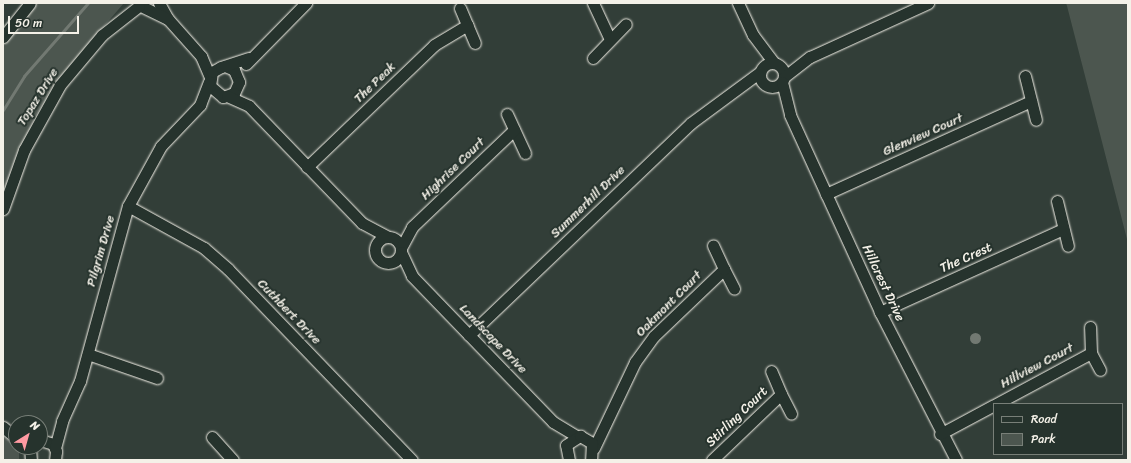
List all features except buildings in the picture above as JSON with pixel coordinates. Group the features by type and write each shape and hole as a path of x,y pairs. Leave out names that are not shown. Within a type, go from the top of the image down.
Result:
{"street":[{"path":"3,37 30,3"},
{"path":"159,3 168,19 201,56 215,93 249,106"},
{"path":"225,96 237,90 239,80 249,58 306,3"},
{"path":"593,3 610,39"},
{"path":"738,3 753,35 761,70"},
{"path":"810,57 928,3"},
{"path":"140,4 168,19"},
{"name":"Topaz Drive","path":"3,209 24,150 57,91 79,61 123,16 140,4"},
{"path":"460,8 475,43"},
{"path":"593,58 626,24"},
{"name":"The Peak","path":"307,167 434,45 467,25"},
{"path":"753,35 776,64"},
{"path":"201,56 223,67 234,70 249,106 362,223 376,249 378,257 389,263 398,258 401,250 390,238 362,223"},
{"name":"Summerhill Drive","path":"469,335 691,123 730,95 761,70 776,64 810,57"},
{"name":"Summerhill Drive","path":"730,95 768,86 783,80 810,57"},
{"path":"210,79 223,67 249,58"},
{"name":"Hillcrest Drive","path":"776,64 783,80 790,115"},
{"name":"Hillcrest Drive","path":"761,70 768,86 790,115 880,312 940,434 956,460"},
{"path":"1025,76 1036,120"},
{"name":"Pilgrim Drive","path":"55,460 55,448 62,421 88,354 113,251 128,206 161,146 200,105 210,79"},
{"name":"Pilgrim Drive","path":"200,105 225,96"},
{"name":"Glenview Court","path":"826,194 1031,102"},
{"path":"507,114 525,153"},
{"name":"Highrise Court","path":"390,238 412,228 514,130"},
{"path":"1057,201 1068,246"},
{"name":"Cuthbert Drive","path":"128,206 176,230 223,265 412,460"},
{"name":"Highrise Court","path":"401,250 412,228"},
{"name":"The Crest","path":"880,312 1063,229"},
{"path":"376,249 378,242 390,238"},
{"path":"713,244 734,289"},
{"name":"Landscape Drive","path":"401,250 412,276"},
{"name":"Landscape Drive","path":"389,263 412,276 553,422 578,436 589,439 594,455"},
{"name":"Oakmont Court","path":"594,455 604,424 634,362 654,336 724,269"},
{"name":"Hillview Court","path":"1090,327 1091,352 1100,370"},
{"name":"Hillview Court","path":"997,403 1091,352"},
{"path":"88,354 157,378"},
{"name":"Stirling Court","path":"771,370 791,414"},
{"name":"Stirling Court","path":"712,460 781,394"},
{"name":"Hillview Court","path":"940,434 993,405"},
{"name":"Pilgrim Drive","path":"48,434 62,421"},
{"name":"Landscape Drive","path":"553,422 565,455"},
{"path":"565,455 568,441 604,424"},
{"path":"212,437 230,459"},
{"path":"48,444 55,448"}],"green space":[{"path":"36,3 124,3 73,62 36,115 3,193 3,45"},
{"path":"1066,3 1128,3 1128,243 1067,6"},
{"path":"3,436 8,440 8,455 19,455 19,460 3,460"}],"shaded area":[{"path":"973,333 977,333 979,334 979,342 973,343 970,340 970,336"}],"waterway":[{"path":"3,110 24,76 88,3"}]}
